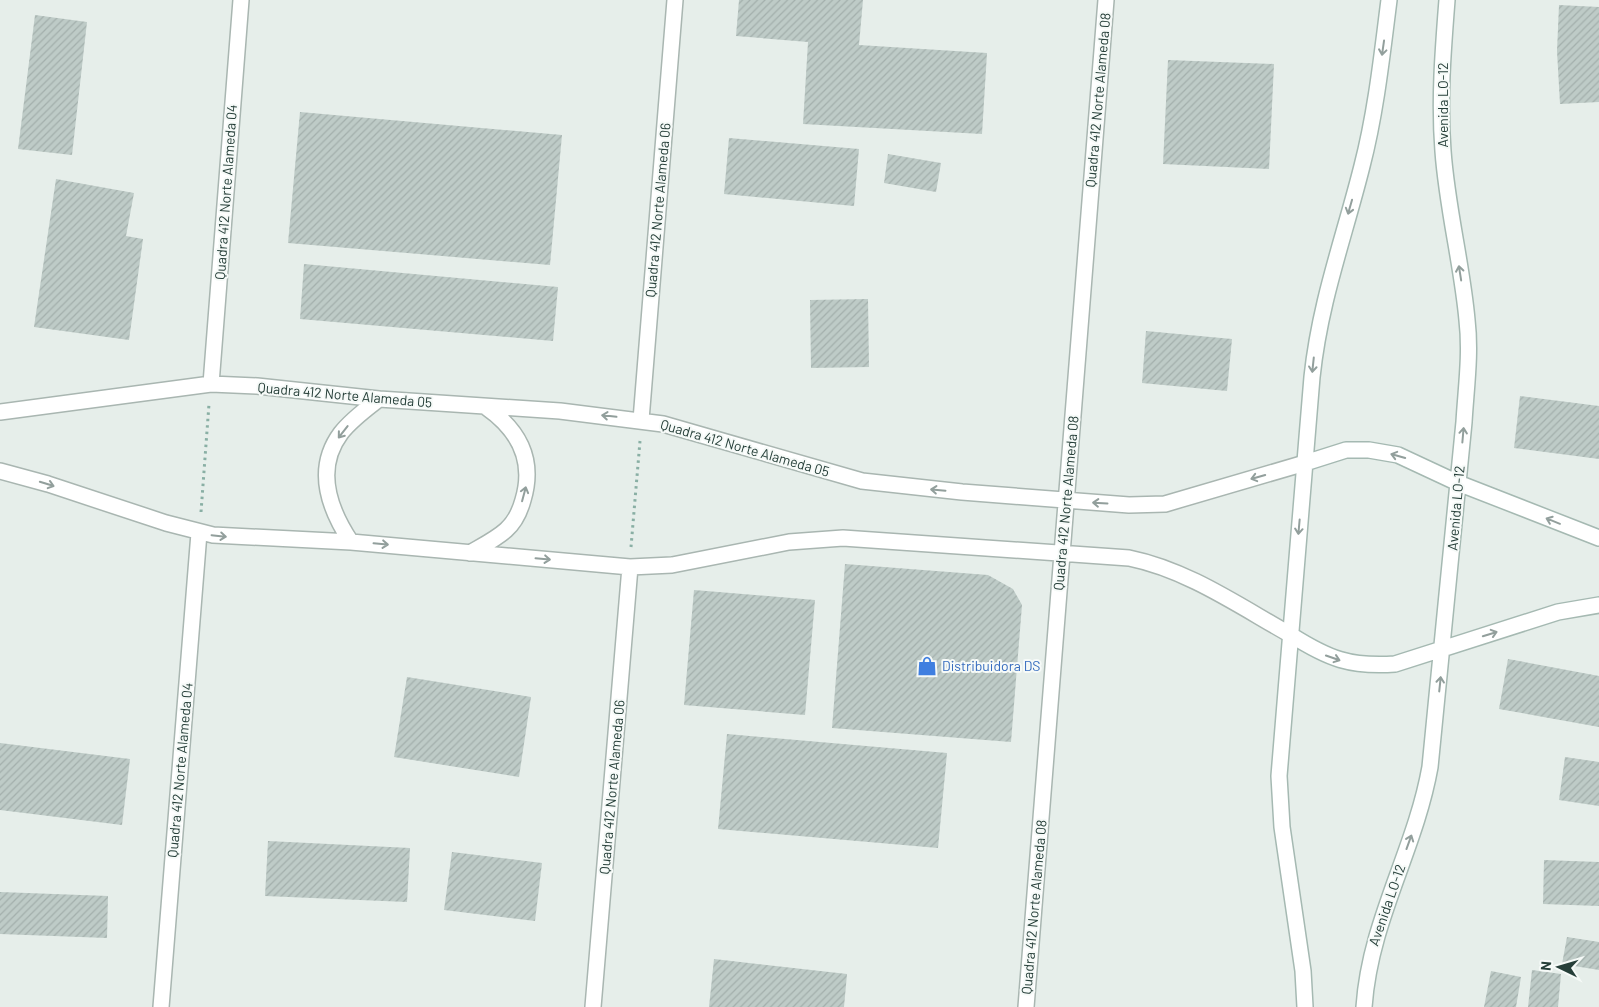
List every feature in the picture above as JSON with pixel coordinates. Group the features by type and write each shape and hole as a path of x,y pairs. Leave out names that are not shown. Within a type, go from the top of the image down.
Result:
{"street":[{"name":"Quadra 412 Norte Alameda 04","path":"211,384 240,0"},
{"name":"Quadra 412 Norte Alameda 06","path":"641,420 675,0"},
{"name":"Quadra 412 Norte Alameda 08","path":"1026,1007 1106,0"},
{"path":"1305,1007 1303,971 1289,888 1279,776 1305,463 1316,336 1326,289 1362,165 1374,108 1389,0"},
{"name":"Avenida LO-12","path":"1364,1007 1374,942 1418,819 1432,751 1468,365 1468,336 1443,154 1441,122 1440,88 1447,0"},
{"name":"Quadra 412 Norte Alameda 05","path":"0,412 211,384 257,386 379,399 560,411 641,420 720,439 862,481 1066,501 1156,506 1346,450 1369,450 1398,456 1458,483 1599,538"},
{"path":"351,542 330,504 327,478 328,463 341,433 379,399"},
{"path":"470,553 497,537 513,523 521,507 527,481 526,460 517,436 501,418 486,407"},
{"path":"0,472 48,484 199,533 229,537 351,542 630,567 672,565 789,542 844,538 1130,558 1183,575 1332,659 1373,666 1413,660 1443,648 1570,609 1599,606"},
{"name":"Quadra 412 Norte Alameda 04","path":"161,1007 199,533"},
{"name":"Quadra 412 Norte Alameda 06","path":"593,1007 630,567"}],"path":[{"path":"199,533 211,384"},
{"path":"630,567 641,420"}],"building":[{"path":"739,0 863,0 859,45 987,53 982,134 803,124 808,42 736,36"},
{"path":"1559,5 1599,7 1599,102 1560,104 1557,51"},
{"path":"35,15 87,22 72,155 18,149"},
{"path":"1168,60 1274,64 1269,169 1163,164"},
{"path":"300,112 562,135 550,265 288,243"},
{"path":"729,138 859,149 854,206 724,194"},
{"path":"888,154 941,163 936,192 884,183"},
{"path":"56,179 134,193 126,236 143,239 129,340 34,327"},
{"path":"304,264 558,287 553,341 300,319"},
{"path":"868,299 869,367 811,368 810,300"},
{"path":"1146,331 1232,339 1227,391 1142,383"},
{"path":"1520,396 1599,406 1599,459 1514,448"},
{"name":"Distribuidora DS","path":"845,564 988,575 1013,589 1022,605 1011,742 832,728"},
{"path":"694,590 815,600 805,715 684,705"},
{"path":"1508,659 1599,676 1599,727 1499,709"},
{"path":"407,677 531,697 519,777 394,757"},
{"path":"727,734 947,753 938,848 718,829"},
{"path":"0,743 130,759 122,825 0,810"},
{"path":"1565,757 1599,762 1599,806 1559,800"},
{"path":"268,841 410,848 407,902 265,896"},
{"path":"452,852 542,863 535,921 444,910"},
{"path":"1544,860 1599,862 1599,906 1543,904"},
{"path":"0,892 108,896 107,938 0,934"},
{"path":"1567,937 1599,942 1599,970 1562,964"},
{"path":"714,959 847,974 844,1007 709,1007"},
{"path":"1532,970 1561,974 1558,1007 1528,1007"},
{"path":"1491,971 1521,977 1516,1007 1484,1007"}],"place":[{"name":"Distribuidora DS","path":"927,666"}]}
